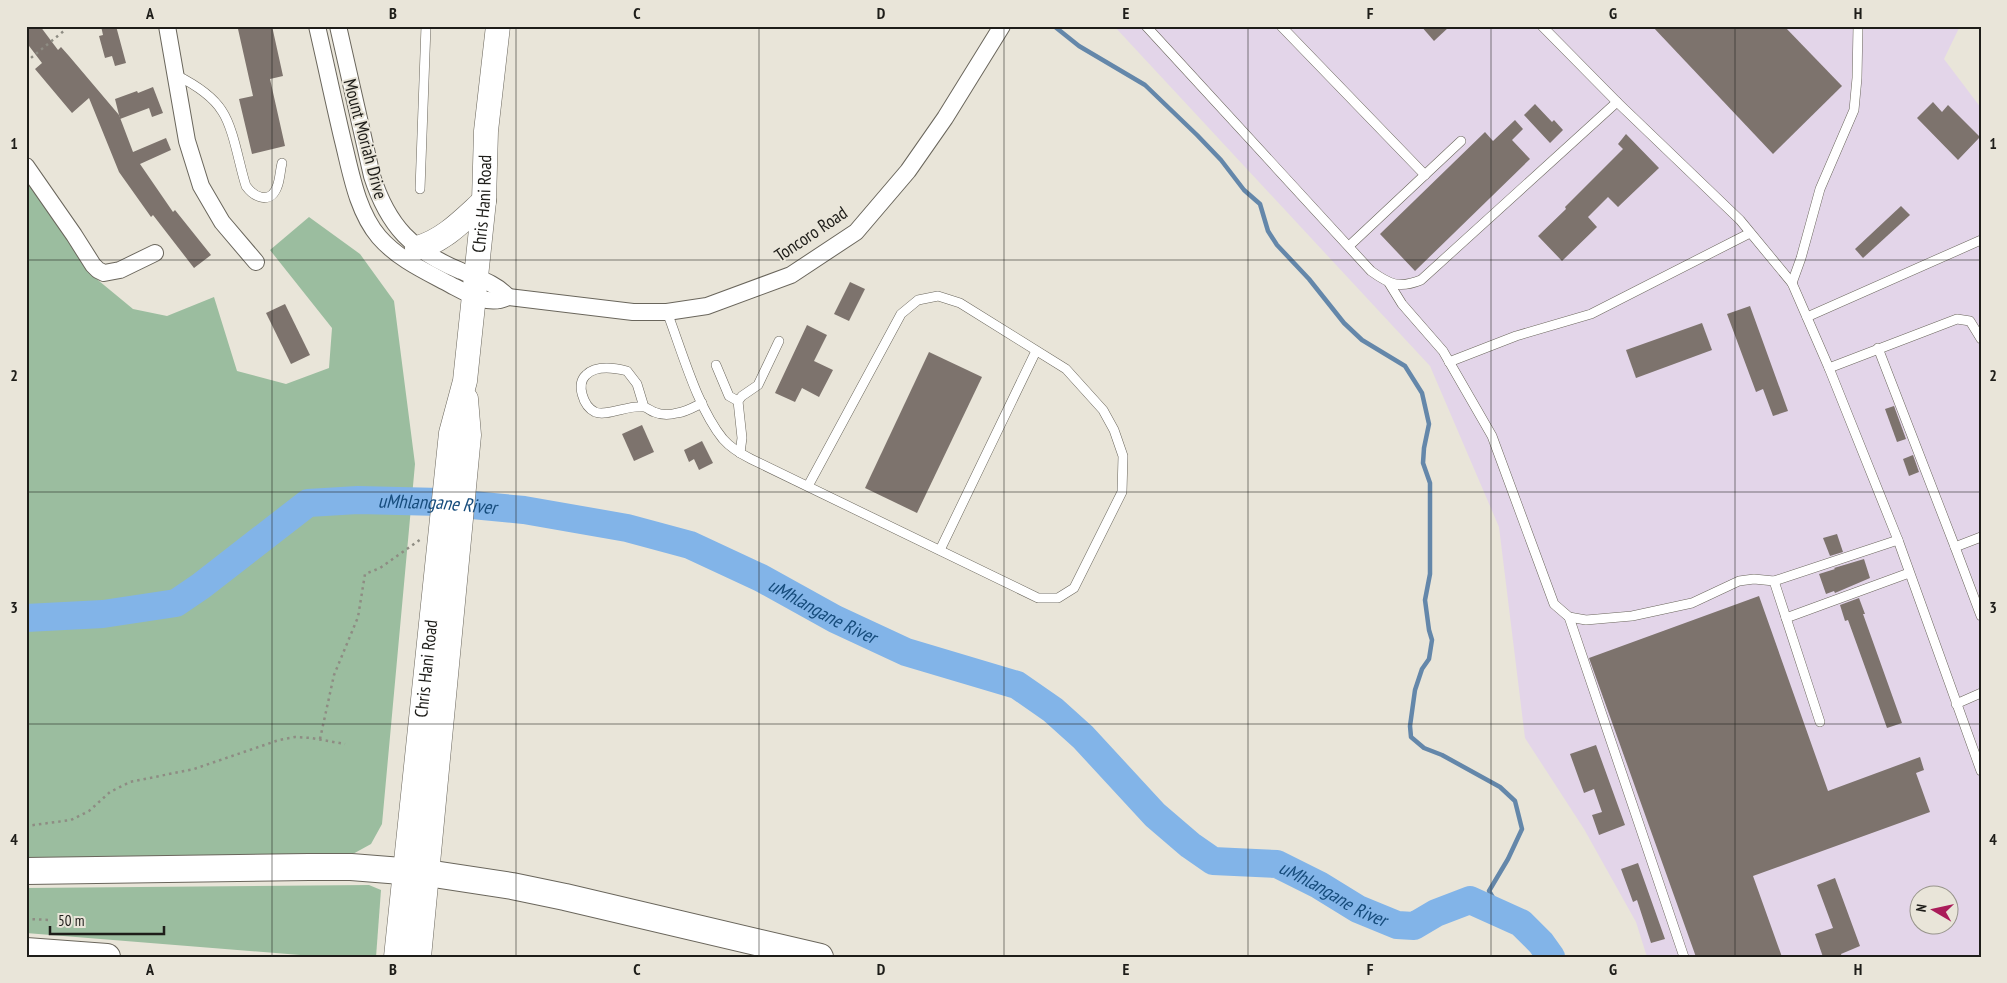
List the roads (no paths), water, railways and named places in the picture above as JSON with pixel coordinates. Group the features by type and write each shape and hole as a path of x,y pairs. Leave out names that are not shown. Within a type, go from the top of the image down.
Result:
{"main road":[{"name":"Chris Hani Road","path":"419,953 416,872 484,201 486,131 498,26"},
{"path":"418,248 442,238 484,201"},
{"path":"26,871 351,867 416,872 565,897 820,957"},
{"name":"Chris Hani Road","path":"396,953 416,872"},
{"path":"26,951 107,957"}],"street":[{"path":"167,26 187,141 201,186 222,222 256,262"},
{"name":"Mount Moriah Drive","path":"317,26 355,188 366,216 377,235 401,257 475,287"},
{"name":"Mount Moriah Drive","path":"338,26 372,176 379,198 390,218 403,235 418,248 475,287"},
{"name":"Toncoro Road","path":"475,287 496,287 508,297 633,312 667,312 707,306 791,276 856,232 908,171 945,118 1002,26"},
{"path":"26,166 74,235 92,265 104,273 120,270 155,253"}],"lane":[{"path":"420,189 426,26"},
{"path":"1146,26 1371,271 1389,284 1402,304 1443,351 1492,436 1554,604 1569,618 1684,957"},
{"path":"1281,26 1425,175"},
{"path":"1542,26 1617,102 1740,220 1792,283 1829,368 1898,540 1981,771"},
{"path":"1792,283 1820,189 1854,110 1858,26"},
{"path":"176,75 207,95 222,110 228,122 246,186 252,194 260,198 272,195 277,188 282,164"},
{"path":"1389,284 1409,285 1420,280 1617,102"},
{"path":"1349,246 1461,140"},
{"path":"1449,362 1516,336 1592,314 1750,233"},
{"path":"1807,317 1981,240"},
{"path":"667,312 710,421 724,440 740,453 1038,598 1058,598 1074,588 1122,492 1123,456 1114,430 1103,410 1066,370 960,303 938,296 918,300 901,314 808,486"},
{"path":"1829,368 1957,319 1970,321 1981,339"},
{"path":"740,453 742,438 738,401 758,385 779,341"},
{"path":"1878,348 1981,616"},
{"path":"940,550 1036,351"},
{"path":"716,365 729,396 738,401"},
{"path":"644,407 637,384 627,371 612,367 593,371 583,379 583,400 595,412 603,413 644,407 656,413 668,414 679,413 702,403"},
{"path":"1955,547 1981,537"},
{"path":"1569,618 1586,620 1632,616 1692,603 1739,581 1754,579 1774,581 1898,540"},
{"path":"1786,618 1909,573"},
{"path":"1774,581 1820,722"},
{"path":"1956,704 1981,693"}],"waterway":[{"path":"1054,26 1079,46 1145,85 1197,135 1221,160 1244,190 1260,204 1268,231 1277,245 1309,279 1344,323 1362,340 1405,366 1422,393 1429,424 1423,463 1430,483 1430,574 1425,600 1432,640 1429,659 1422,669 1415,690 1410,726 1411,737 1424,748 1442,755 1500,787 1515,801 1522,829 1508,859 1489,891 1504,916"},
{"name":"uMhlangane River","path":"26,618 103,614 176,603 201,586 308,503 358,500 441,502 524,510 627,528 690,545 761,578 835,619 906,652 1017,685 1053,710 1083,737 1155,815 1190,845 1213,861 1277,864 1319,885 1358,909 1397,925 1414,926 1436,913 1470,900 1521,923 1541,943 1551,957"}]}
